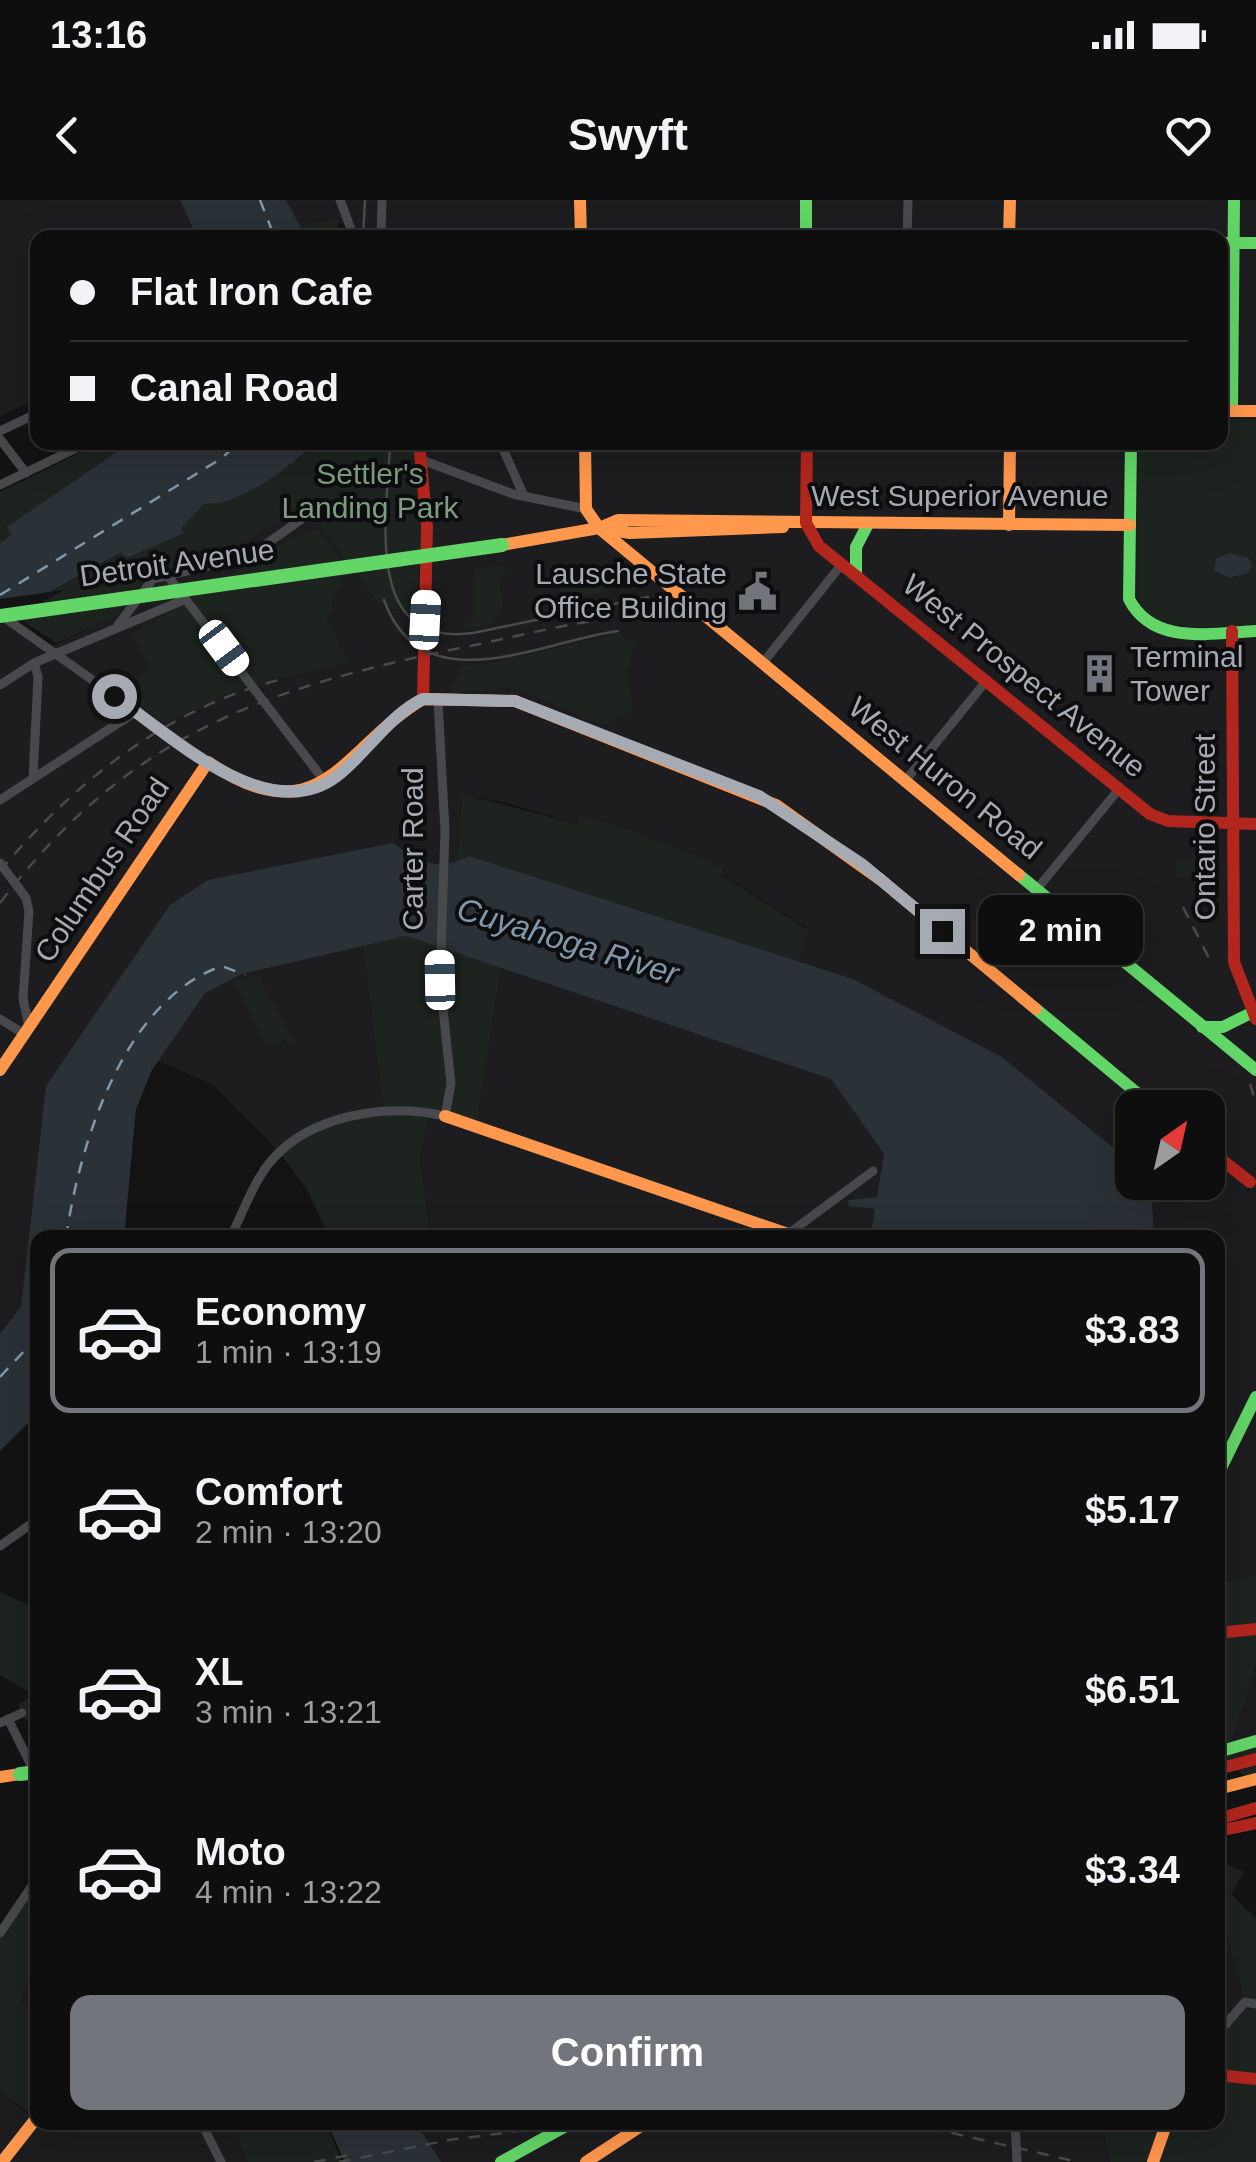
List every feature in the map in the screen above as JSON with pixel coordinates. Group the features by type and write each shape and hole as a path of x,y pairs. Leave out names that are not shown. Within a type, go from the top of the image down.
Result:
{"main road":[{"path":"580,200 581,230"},
{"path":"806,200 806,230"},
{"path":"1010,200 1010,230"},
{"path":"1228,237 1234,200"},
{"path":"1228,243 1256,243"},
{"path":"1228,411 1256,411"},
{"path":"420,450 427,527 430,700"},
{"path":"585,450 586,509"},
{"path":"806,523 807,450"},
{"path":"1009,525 1010,450"},
{"path":"1131,450 1129,599 1136,616 1158,630 1256,631"},
{"name":"West Huron Road","path":"586,509 599,528 1256,1070"},
{"name":"West Superior Avenue","path":"599,528 618,520 1130,524"},
{"name":"West Prospect Avenue","path":"806,523 819,546 1162,820 1256,824"},
{"path":"856,575 856,546 868,524"},
{"name":"Detroit Avenue","path":"0,615 599,528"},
{"name":"Ontario Street","path":"1232,631 1234,962 1255,1016"},
{"path":"326,784 388,728 430,700 515,701 776,805 881,880 1134,1090"},
{"name":"Columbus Road","path":"0,1070 208,762 248,786 300,790 326,784"},
{"path":"1202,1027 1223,1027 1255,1016"},
{"path":"445,1116 771,1230"},
{"path":"1225,1162 1250,1182"},
{"path":"1225,1460 1256,1397"},
{"path":"1225,1632 1256,1629"},
{"path":"1225,1750 1252,1741"},
{"path":"1225,1768 1256,1759"},
{"path":"0,1777 30,1775"},
{"path":"1225,1787 1256,1779"},
{"path":"1225,1817 1256,1808"},
{"path":"1225,1830 1256,1823"},
{"path":"1225,2076 1256,2079"},
{"path":"2,2162 30,2126"},
{"path":"501,2162 544,2130"},
{"path":"517,2151 558,2130"},
{"path":"593,2159 635,2130"},
{"path":"1153,2162 1164,2130"}],"street":[{"path":"340,200 351,230"},
{"path":"381,230 382,200"},
{"path":"907,230 908,200"},
{"path":"26,473 0,435 30,417"},
{"path":"0,485 73,450"},
{"path":"504,450 524,496"},
{"path":"422,460 524,496 586,509"},
{"path":"118,625 140,590 167,574 249,556 309,514"},
{"path":"762,664 842,564"},
{"path":"167,574 326,784"},
{"path":"0,685 34,663 186,598"},
{"path":"0,615 208,762"},
{"path":"33,778 38,676 34,663"},
{"path":"905,781 987,680"},
{"name":"Carter Road","path":"430,700 440,739 444,830 440,956 451,1084 445,1116"},
{"path":"0,800 136,711"},
{"path":"1037,889 1120,789"},
{"path":"0,863 29,910 23,999 27,1030 0,1019"},
{"path":"234,1230 268,1164 294,1143 364,1111 404,1109 445,1116"},
{"path":"796,1230 874,1171"},
{"path":"0,1546 30,1525"},
{"path":"22,1712 4,1721 30,1762"},
{"path":"0,1933 30,1889"},
{"path":"1225,2025 1245,2002 1256,2004"},
{"path":"206,2130 221,2162"},
{"path":"1016,2130 1018,2162"}],"shaded area":[{"path":"0,200 180,200 194,230 30,230 30,402 0,417"},
{"path":"286,200 1256,200 1256,1575 1225,1582 1225,1230 1154,1230 1152,1200 1225,1200 1225,1090 1115,1090 1115,1149 1002,1057 853,979 799,962 809,929 721,874 724,868 504,802 462,795 457,863 420,863 46,1086 21,1306 0,1334 0,620 48,648 118,615 146,574 228,556 303,504 324,512 325,520 378,603 424,619 419,450 1228,450 1228,230 356,230 347,223 299,226"},
{"path":"363,946 385,1110 280,1153 212,1084 158,1061 205,993 242,974"},
{"path":"501,968 831,1079 884,1154 877,1198 849,1200 850,1206 875,1208 871,1230 430,1230 420,1159 429,1113 476,1127"},
{"path":"1256,1665 1256,1742 1225,1750"},
{"path":"1225,1920 1245,2002 1225,2025"},
{"path":"30,1975 30,2017 20,2003"},
{"path":"0,2092 30,2116 30,2130 236,2130 247,2162 0,2162"},
{"path":"420,2130 1103,2130 1110,2162 441,2162"}],"green space":[{"path":"337,219 339,230 302,230 299,226"},
{"path":"1228,420 1256,420 1256,624 1169,623 1154,618 1143,608 1138,594 1138,450 1228,450"},
{"path":"85,450 120,450 8,527 12,534 0,543 0,492"},
{"name":"Settler's Landing Park","path":"414,450 421,535 417,617 378,603 321,527 324,512 304,504 227,556 146,574 118,615 57,643 12,614 121,552 127,558 184,532 180,528 205,502 231,499 263,484 304,452"},
{"path":"318,529 351,576 342,576 327,620 349,662 242,687 164,723 129,697 149,666 133,634 293,537"},
{"path":"505,566 506,574 499,575 503,607 491,624 463,630 474,617 474,569"},
{"path":"617,573 626,579 598,594 571,599 558,589 563,579 572,586"},
{"path":"618,634 635,643 627,673 633,711 603,726 515,688 450,692 462,665 491,663"},
{"path":"462,794 577,824 581,816 624,828 724,867 721,875 809,930 799,962 469,856 457,863"},
{"path":"1176,859 1211,860 1211,877 1176,877"},
{"path":"406,936 501,968 476,1128 429,1113 420,1159 430,1230 326,1230 307,1190 280,1153 326,1127 384,1110 363,946"},
{"path":"258,974 294,1043 288,1046 285,1039 267,1047 235,982"},
{"path":"1256,1575 1256,1665 1227,1755 1256,1739 1256,1785 1225,1761 1225,1582"},
{"path":"0,1592 30,1606 30,1693 0,1675"},
{"path":"30,1697 30,1719 26,1721 18,1704"},
{"path":"1225,1864 1244,1872 1231,1894 1256,1918 1256,2162 1110,2162 1103,2130 1155,2130 1164,2136 1165,2130 1225,2130 1225,2025 1245,2002 1225,1927"},
{"path":"30,1888 30,1975 20,2003 30,2009 30,2114 0,2092 0,1933"},
{"path":"236,2130 329,2130 342,2162 247,2162"}],"water":[{"path":"180,200 286,200 302,230 194,230"},
{"path":"120,450 306,450 247,493 205,503 181,528 184,533 127,558 121,552 0,620 0,543 11,535 7,527"},
{"path":"1229,553 1248,558 1252,565 1248,573 1229,578 1214,570 1216,559"},
{"name":"Cuyahoga River","path":"393,843 429,863 448,863 469,856 853,979 1002,1057 1115,1149 1115,1200 1152,1200 1154,1230 871,1230 875,1209 849,1206 848,1200 877,1197 884,1154 831,1079 406,936 242,974 205,993 152,1070 136,1109 125,1230 30,1230 30,1421 0,1451 0,1334 21,1306 46,1086 170,905 208,880"},
{"path":"330,2130 420,2130 441,2162 345,2162"}],"pier":[{"path":"64,590 14,618 0,625 0,599"}],"ferry route":[{"path":"260,200 272,230"},
{"path":"0,595 230,450"},
{"path":"67,1230 95,1120 133,1043 158,1010 187,984 222,966 245,975"},
{"path":"0,1377 30,1345"}],"tram line":[{"path":"363,230 365,200"},
{"path":"389,450 388,570 397,598 412,619 437,632 473,633 648,597"},
{"path":"384,600 402,632 426,651 454,659 520,654 618,631"}],"railway":[{"path":"0,903 48,846 97,798 149,760 203,728 260,703 388,664 567,625 632,616"},
{"path":"0,871 60,807 128,751 204,707 287,678"},
{"path":"1183,907 1213,966"},
{"path":"1250,1084 1256,1103"},
{"path":"339,2162 449,2140 527,2130"},
{"path":"928,2130 1078,2162"},
{"path":"314,2162 354,2154"}],"traffic: fast":[{"path":"806,200 806,230"},
{"path":"1232,411 1234,200"},
{"path":"1228,243 1256,243"},
{"path":"1131,450 1129,599 1140,614 1168,630 1202,634 1256,631"},
{"path":"856,575 856,547 868,524"},
{"path":"0,616 502,545"},
{"path":"1019,875 1256,1070"},
{"path":"1036,1009 1133,1090"},
{"path":"1202,1027 1223,1027 1253,1012"},
{"path":"1225,1460 1256,1397"},
{"path":"1225,1750 1256,1741"},
{"path":"20,1774 30,1773"},
{"path":"501,2162 559,2130"}],"traffic: slow":[{"path":"580,200 581,230"},
{"path":"1009,230 1010,200"},
{"path":"1228,411 1256,411"},
{"path":"585,450 586,509 599,528 1019,875"},
{"path":"1009,525 1010,450"},
{"path":"502,545 599,528 618,520 1130,525"},
{"path":"600,528 630,533 783,527"},
{"path":"423,699 515,701 776,805 881,880 1036,1009"},
{"path":"0,1070 208,762 247,783 279,791 305,789 328,777 423,699"},
{"path":"445,1116 776,1230"},
{"path":"0,1777 20,1774"},
{"path":"1225,1787 1256,1779"},
{"path":"2,2162 30,2126"},
{"path":"586,2162 635,2130"},
{"path":"1153,2162 1164,2130"}],"traffic: jam":[{"path":"420,450 427,527 423,699"},
{"path":"807,450 806,523 819,546 1150,814 1168,821 1256,824"},
{"path":"1232,631 1234,962 1256,1019"},
{"path":"1225,1162 1250,1182"},
{"path":"1225,1632 1256,1629"},
{"path":"1225,1767 1256,1759"},
{"path":"1225,1817 1256,1808"},
{"path":"1225,1830 1256,1823"},
{"path":"1225,2076 1256,2079"}],"place":[{"name":"Lausche State Office Building","path":"757,591"},
{"name":"Terminal Tower","path":"1100,674"}],"route":[{"path":"114,696 236,781 248,786 300,790 326,784 339,775 423,699 515,701 776,805 863,865 942,931"}]}
